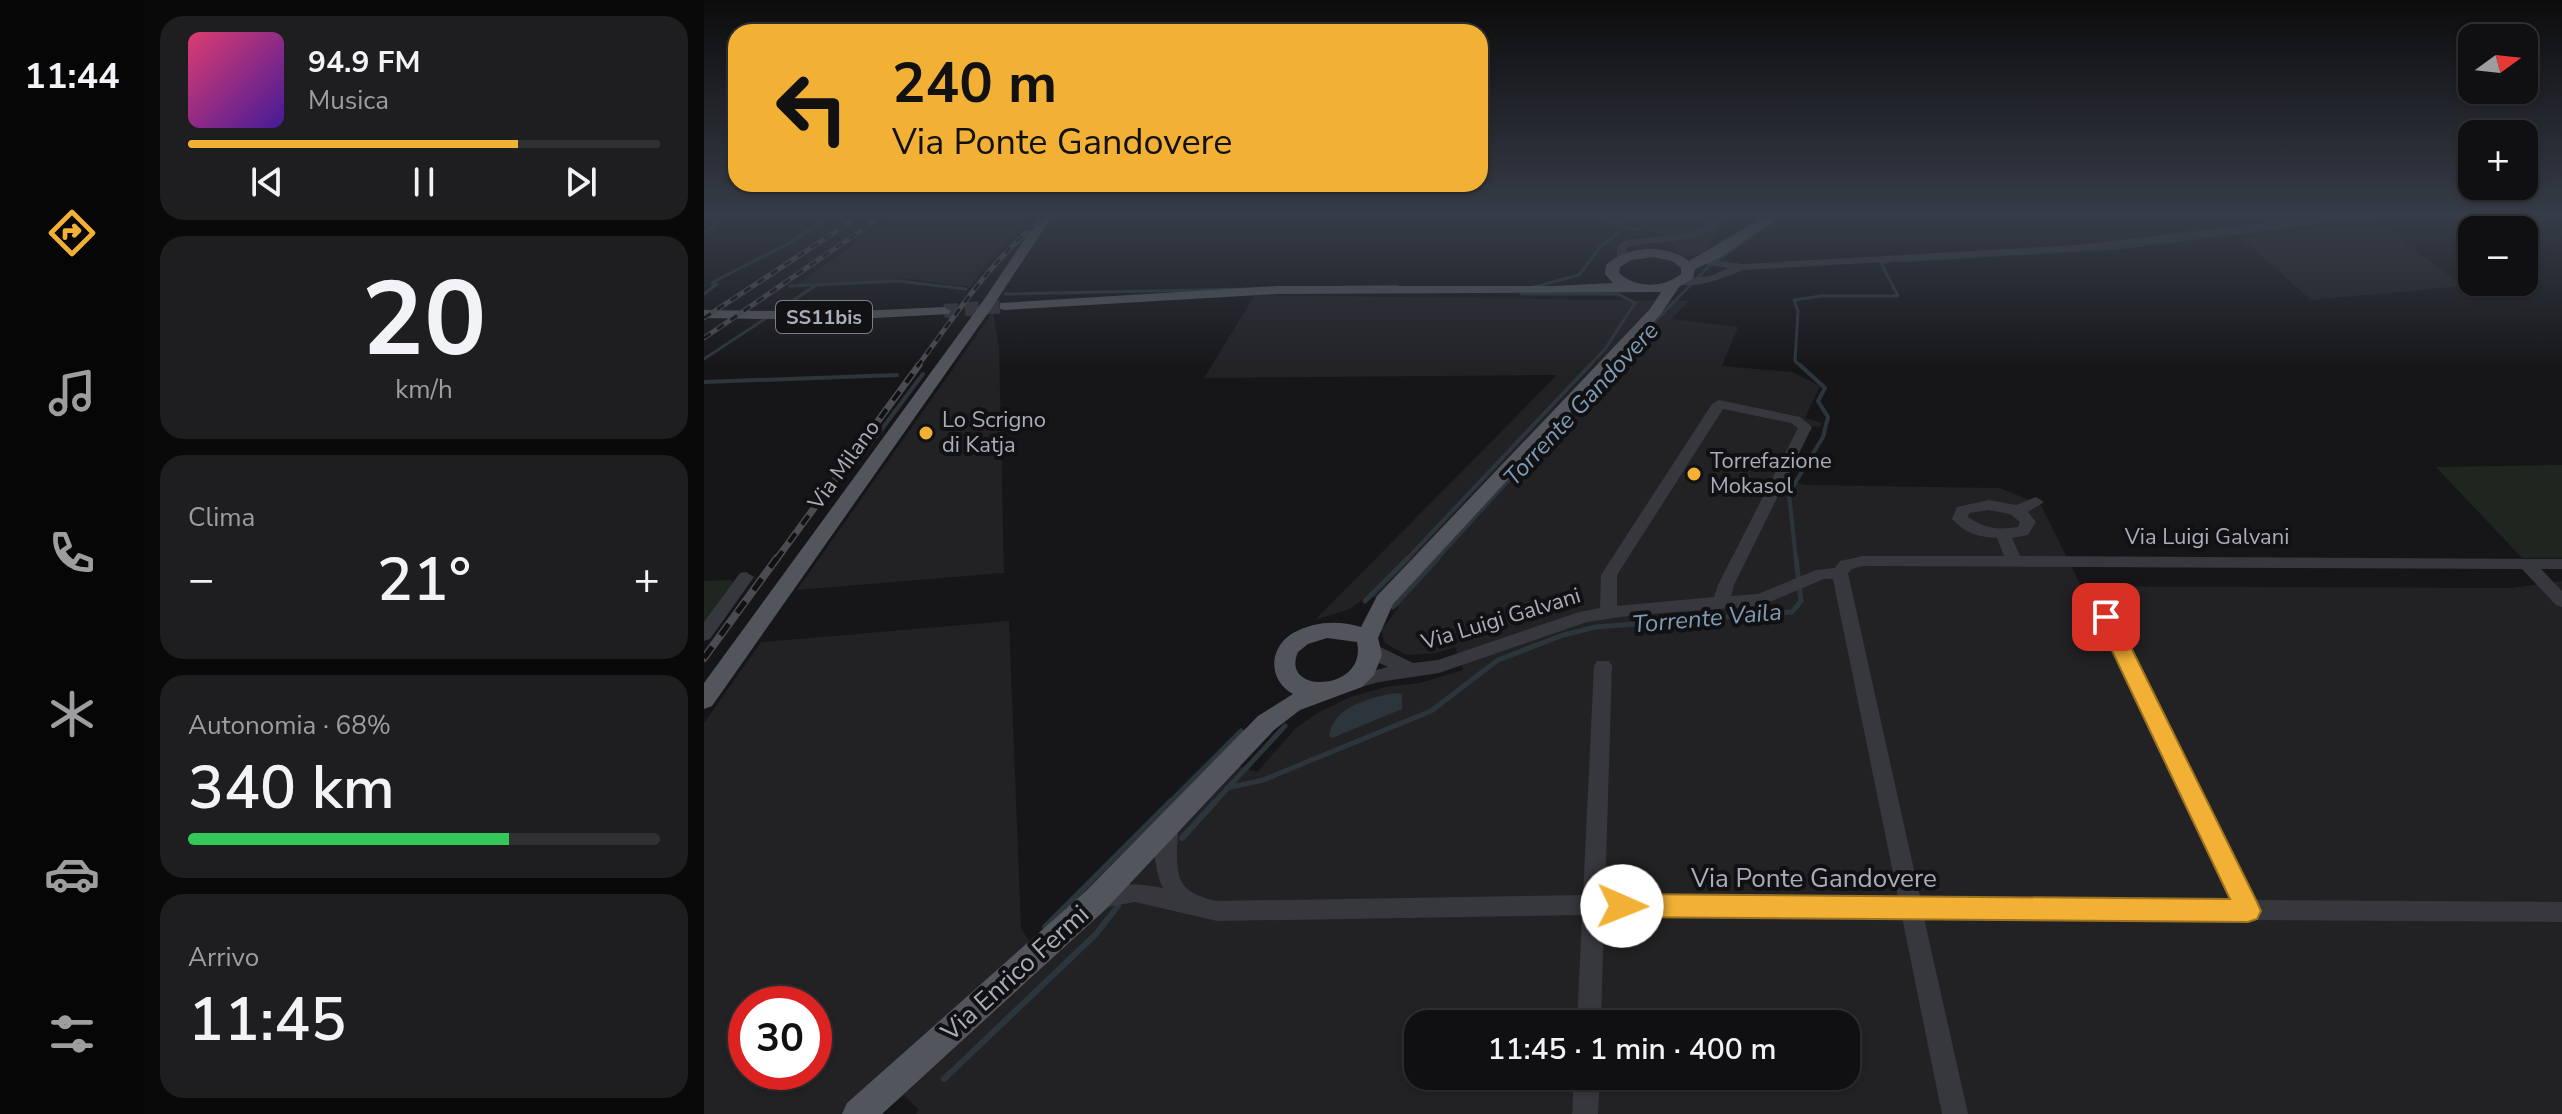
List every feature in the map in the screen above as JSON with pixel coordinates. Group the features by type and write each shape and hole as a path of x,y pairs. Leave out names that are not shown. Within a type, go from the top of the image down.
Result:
{"main road":[{"name":"Via Milano","path":"704,700 1013,267"},
{"path":"1530,290 1591,281 1612,267"},
{"path":"1616,267 1615,278 1635,286 1650,299 1643,325"},
{"path":"1672,267 1684,274"},
{"path":"1318,692 1291,683 1285,673 1284,662 1289,651 1299,641 1351,621 1384,601 1643,325 1684,274 1695,267"},
{"path":"1005,306 1278,290 1530,290 1635,286 1684,274"},
{"name":"SS11bis","path":"704,314 826,317 944,311"},
{"path":"1266,723 1292,704 1352,682 1364,672 1371,660 1370,644 1384,601"},
{"path":"1327,629 1357,631 1370,644"},
{"path":"1266,723 1285,673"},
{"name":"Via Enrico Fermi","path":"858,1114 1096,900 1266,723"}],"street":[{"path":"1684,274 1712,279 1741,267"},
{"path":"1609,612 1609,575 1719,404 1795,420 1805,427 1726,585 1721,603"},
{"path":"2017,511 2036,502"},
{"path":"2002,507 2024,516 2027,527 2023,531 2003,534 1971,529 1960,519 1962,510 2002,507"},
{"path":"2003,534 2013,560"},
{"name":"Via Luigi Galvani","path":"1352,682 1439,666 1585,616 1774,595 1863,561 2562,564"},
{"path":"2526,564 2562,601"},
{"path":"1831,574 1912,906 1955,1114"},
{"path":"704,635 746,577"},
{"path":"2093,591 2248,911"},
{"name":"Via Luigi Galvani","path":"1370,644 1383,657 1411,670"},
{"path":"1589,1010 1603,666"},
{"path":"1168,828 1166,863 1172,890 1188,905"},
{"name":"Via Ponte Gandovere","path":"1096,900 1135,892 1217,911 1593,905 2562,912"},
{"path":"1585,1114 1586,1090"}],"shaded area":[{"path":"822,267 986,267 970,287 907,279 796,285"},
{"path":"2274,267 2438,267 2458,282 2458,286 2311,300"},
{"path":"1255,295 1689,301 1672,319 1738,327 1722,366 1792,372 1820,386 1805,418 1822,423 1820,427 1809,426 1785,478 1804,485 2000,488 2041,505 2081,586 2512,588 2562,581 2562,1114 916,1114 919,1110 904,1095 881,1114 704,1114 704,723 761,642 1009,621 1021,928 1039,957 1232,764 1257,772 1296,728 1317,713 1350,697 1386,687 1420,683 1463,670 1455,647 1436,653 1406,655 1385,643 1381,630 1399,607 1369,595 1350,609 1315,620 1557,375 1204,378"},
{"path":"993,312 999,348 1004,573 797,590"},
{"path":"2562,465 2562,558 2522,558 2436,467"},
{"path":"732,580 733,586 704,624 704,581"},
{"path":"1394,693 1402,694 1402,709 1332,738 1329,736 1337,718 1345,711 1364,701"}],"waterway":[{"path":"704,294 717,284 712,284 715,281 742,267"},
{"path":"1534,287 1579,275 1585,267"},
{"name":"Torrente Gandovere","path":"1633,344 1708,267"},
{"name":"Torrente Vaila","path":"1802,367 1795,361 1798,311 1794,300 1821,296 1898,296 1883,267"},
{"path":"790,286 898,281 966,289"},
{"path":"704,359 815,286"},
{"path":"1005,294 1397,286"},
{"path":"1521,294 1618,294 1635,303 1605,349 1588,367"},
{"path":"1406,560 1590,365"},
{"name":"Torrente Vaila","path":"1796,560 1789,493 1823,437 1828,417 1818,401 1825,388 1800,365"},
{"name":"Torrente Gandovere","path":"1436,560 1608,371"},
{"path":"855,465 923,374"},
{"path":"704,382 897,375"},
{"name":"Torrente Gandovere","path":"1393,607 1438,558"},
{"name":"Torrente Vaila","path":"1228,788 1263,780 1431,711 1498,660 1563,635 1596,627 1792,612 1801,601 1796,558"},
{"path":"1365,601 1406,560"},
{"name":"Torrente Gandovere","path":"1228,788 1285,726"},
{"path":"1045,927 1241,731"},
{"name":"Torrente Gandovere","path":"1213,804 1228,788"},
{"name":"Torrente Gandovere","path":"1182,838 1215,802"},
{"name":"Torrente Gandovere","path":"944,1079 1096,934 1118,906"}],"tunnel":[{"path":"944,311 1005,306"}],"railway":[{"path":"704,318 782,267"},
{"path":"704,338 808,267"},
{"path":"917,367 993,267"},
{"path":"776,560 919,365"},
{"path":"704,658 777,558"}],"place":[{"name":"Lo Scrigno di Katja","path":"926,433"},
{"name":"Torrefazione Mokasol","path":"1694,474"}],"route":[{"path":"1622,906 2248,911 2106,617"}]}
